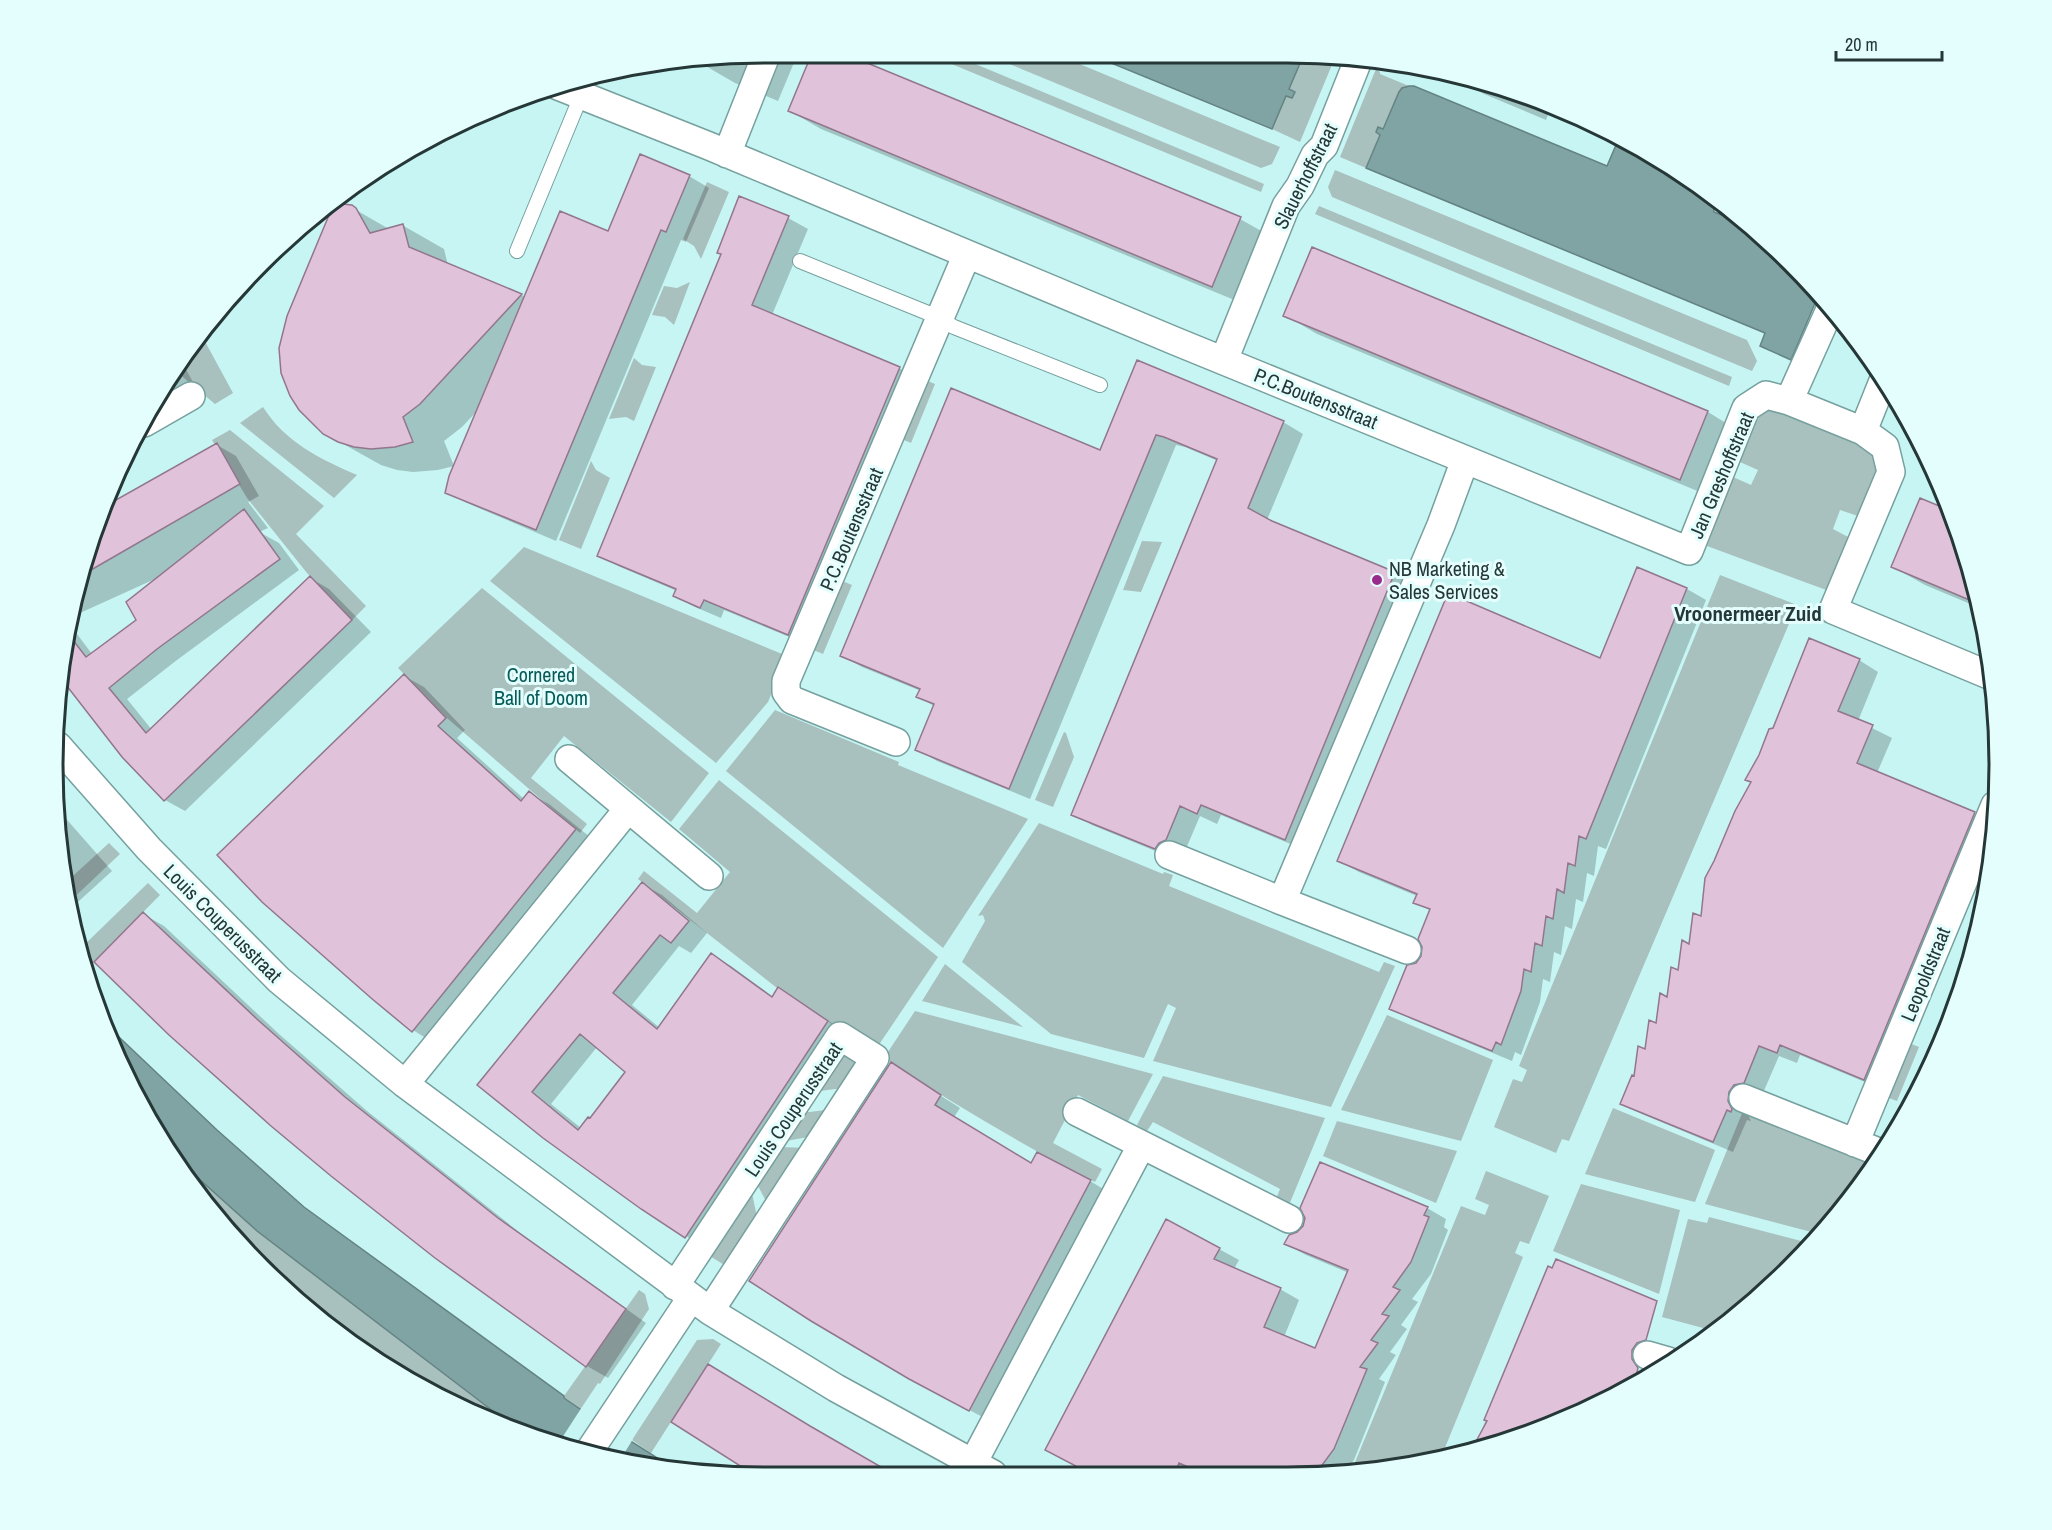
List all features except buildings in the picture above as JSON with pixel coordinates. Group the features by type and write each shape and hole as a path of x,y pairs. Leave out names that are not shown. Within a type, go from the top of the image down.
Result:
{"street":[{"path":"727,154 763,63"},
{"name":"Slauerhoffstraat","path":"1224,360 1286,206 1300,186 1315,155 1324,146 1355,67"},
{"name":"P.C.Boutensstraat","path":"569,91 1689,551"},
{"name":"P.C.Boutensstraat","path":"896,742 792,700 786,692 786,681 967,254"},
{"path":"1789,401 1827,317"},
{"path":"1863,431 1880,389"},
{"name":"Jan Greshoffstraat","path":"1689,551 1746,408 1766,395 1789,401 1863,431 1885,447 1891,472 1833,610 1983,673"},
{"path":"156,416 191,396"},
{"path":"1282,902 1441,525 1465,460"},
{"name":"Louis Couperusstraat","path":"64,752 149,849 279,980 405,1084 692,1299 836,1388 981,1467"},
{"path":"569,759 709,876"},
{"path":"405,1084 628,809"},
{"name":"Leopoldstraat","path":"1855,1143 1986,828"},
{"path":"1169,855 1407,950"},
{"name":"Louis Couperusstraat","path":"593,1445 692,1299 874,1058 840,1036 692,1299"},
{"path":"1743,1098 1874,1150"},
{"path":"1077,1113 1289,1219"},
{"name":"Louis Couperusstraat","path":"983,1467 1142,1146"}],"lane":[{"name":"P.C.Boutensstraat","path":"517,250 569,91"},
{"path":"800,261 1100,386"}],"green space":[{"path":"949,63 973,63 1264,184 1261,192"},
{"path":"1007,63 1077,63 1280,147 1272,164 1261,168"},
{"path":"1300,64 1332,65 1300,142 1272,129 1286,96 1294,91 1289,89"},
{"path":"1376,69 1380,74 1409,86 1402,88 1399,92 1382,129 1378,127 1380,134 1366,168 1340,157"},
{"path":"1335,170 1747,340 1757,361 1752,371 1332,197 1328,187"},
{"path":"707,182 729,192 701,259 694,246 683,239"},
{"path":"1319,206 1732,377 1729,386 1315,214"},
{"path":"690,282 674,325 665,317 652,315 664,286 677,288"},
{"path":"205,342 233,393 215,404 181,375"},
{"path":"634,358 642,365 656,367 634,421 626,417 609,419"},
{"path":"923,379 935,384 911,443 899,438"},
{"path":"1764,401 1884,457 1861,517 1840,510 1833,529 1852,539 1829,591 1707,546 1733,477 1751,485 1758,470 1740,462"},
{"path":"263,407 282,430 304,448 357,475 334,498 240,423"},
{"path":"230,430 324,506 296,534 366,606 352,620 307,573 247,498 212,440"},
{"path":"591,461 596,470 610,478 581,549 559,540"},
{"path":"1142,541 1162,542 1141,592 1123,590"},
{"path":"524,547 787,656 768,702 716,763 490,581"},
{"path":"1720,575 1797,605 1569,1141 1562,1139 1556,1153 1494,1127 1513,1079 1522,1082 1527,1070 1519,1066"},
{"path":"840,580 852,585 823,654 811,649"},
{"name":"Cornered Ball of Doom","path":"482,588 709,773 671,822 564,736 531,778 587,824 580,833 447,718 398,668"},
{"path":"775,710 899,762 898,765 1028,819 943,948 726,771"},
{"path":"1064,732 1074,757 1053,807 1035,800"},
{"path":"719,780 938,957 874,1052 777,988 638,879 644,871 697,913 730,872 679,829"},
{"path":"1039,823 1163,874 1164,872 1173,875 1169,886 1379,972 1384,962 1395,966 1331,1107 1153,1061 1176,1008 1168,1004 1144,1058 1051,1034 962,962 985,921 983,915 978,916"},
{"path":"109,843 120,854 75,896 72,877"},
{"path":"148,883 160,895 92,964 86,943"},
{"path":"945,964 1023,1027 922,1001"},
{"path":"915,1011 1153,1074 1128,1121 1078,1095 1053,1143 1102,1169 1095,1182 988,1123 884,1058"},
{"path":"1387,1015 1493,1060 1461,1141 1341,1110"},
{"path":"1909,1043 1919,1047 1897,1101 1886,1097"},
{"path":"846,1045 868,1060 851,1087 820,1091 817,1089"},
{"path":"1163,1076 1325,1118 1289,1205 1276,1199 1280,1189 1153,1122 1147,1131 1137,1125"},
{"path":"1613,1108 1715,1150 1695,1202 1585,1174"},
{"path":"833,1109 819,1135 786,1141 802,1113"},
{"path":"1743,1111 1865,1163 1811,1232 1705,1204"},
{"path":"1337,1121 1457,1151 1436,1203 1323,1156"},
{"path":"780,1147 807,1148 769,1207 756,1182"},
{"path":"1486,1171 1549,1196 1529,1244 1520,1241 1515,1253 1523,1257 1444,1449 1355,1463 1461,1206 1485,1215 1489,1205 1475,1199"},
{"path":"197,1177 257,1231 497,1415 414,1373 375,1349 338,1322 302,1293 269,1261 237,1228"},
{"path":"1581,1184 1680,1210 1659,1294 1553,1251"},
{"path":"752,1193 759,1227 731,1269 708,1255"},
{"path":"1709,1217 1802,1241 1750,1293 1705,1329 1662,1317 1688,1219 1707,1223"},
{"path":"639,1290 645,1294 649,1309 600,1384 598,1383 580,1410 564,1396"},
{"path":"713,1339 721,1344 651,1453 632,1440 697,1340"}],"shaded area":[{"path":"1111,63 1300,64 1289,89 1295,92 1292,98 1286,96 1272,129"},
{"path":"1414,86 1607,166 1616,145 1677,181 1714,208 1714,212 1724,216 1750,237 1815,302 1791,360 1760,346 1765,333 1366,168 1380,135 1376,132 1378,127 1383,129 1402,88"},
{"path":"116,1034 217,1130 304,1207 564,1398 658,1459 583,1443 497,1415 257,1231 197,1177 181,1155 157,1116"}],"pier":[{"path":"582,1407 633,1439 624,1453 563,1437"}],"place":[{"name":"NB Marketing & Sales Services","path":"1377,580"}],"district":[{"name":"Vroonermeer Zuid","path":"1748,613"}]}
